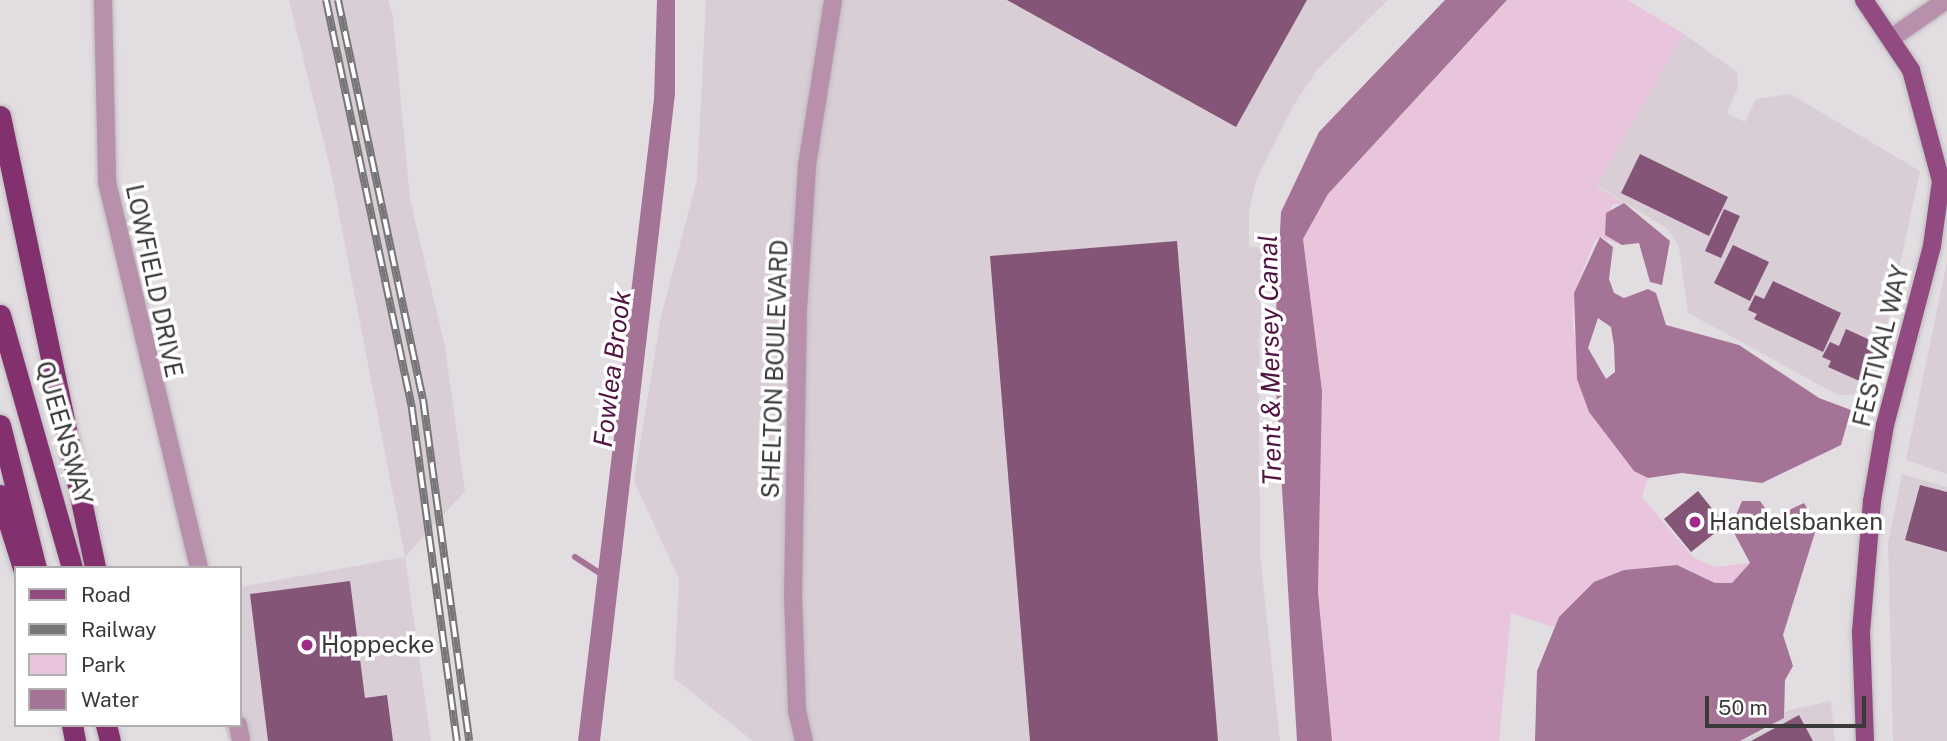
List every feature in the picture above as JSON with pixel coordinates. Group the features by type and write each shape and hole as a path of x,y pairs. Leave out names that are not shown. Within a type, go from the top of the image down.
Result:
{"highway":[{"path":"0,116 95,566"},
{"name":"QUEENSWAY","path":"0,315 71,566"},
{"path":"0,425 35,566"},
{"path":"0,495 22,566"}],"main road":[{"name":"FESTIVAL WAY","path":"1864,0 1893,37 1928,114 1941,181 1932,246 1872,501 1861,632 1865,741"}],"street":[{"name":"LOWFIELD DRIVE","path":"103,0 107,183 199,566"},
{"name":"SHELTON BOULEVARD","path":"804,741 797,710 793,596 798,310 807,165 833,0"},
{"path":"1893,37 1946,0"}],"shaded area":[{"path":"289,0 388,0 393,17 410,199 445,347 465,491 405,557 331,172"},
{"path":"706,0 1388,0 1317,70 1293,106 1256,180 1249,212 1249,246 1267,249 1259,339 1260,554 1280,741 753,741 674,678 679,579 634,481 661,316 697,180"},
{"path":"1684,34 1737,72 1738,87 1727,113 1745,122 1756,99 1790,94 1920,171 1872,395 1838,395 1688,313 1679,247 1668,229 1596,185"},
{"path":"1947,262 1947,474 1906,460"},
{"path":"1902,474 1947,487 1947,741 1893,741 1888,543"},
{"path":"405,557 431,741 229,741 225,727 242,727 242,587"},
{"path":"1831,701 1835,741 1740,741 1768,729 1786,711"}],"green space":[{"path":"1508,0 1627,0 1684,34 1596,186 1624,203 1612,205 1605,235 1622,245 1600,237 1594,242 1574,293 1573,327 1589,412 1634,471 1648,478 1642,497 1693,557 1714,567 1750,563 1732,583 1715,583 1677,565 1624,570 1553,627 1511,613 1499,741 1332,741 1318,592 1322,391 1303,239 1328,194"}],"water":[{"path":"657,0 675,0 675,94 600,741 578,741 654,99"},
{"path":"1445,0 1507,0 1328,194 1303,239 1322,391 1318,592 1332,741 1297,741 1274,353 1281,212 1319,132"},
{"path":"1624,203 1670,241 1662,285 1650,282 1639,243 1622,245 1605,235 1606,213"},
{"path":"1600,237 1613,247 1609,279 1614,293 1624,298 1648,289 1656,293 1666,325 1739,345 1819,398 1851,410 1841,445 1762,483 1682,473 1648,478 1634,471 1589,412 1577,379 1574,293","holes":["1598,318 1611,327 1615,372 1606,379 1588,348"]},
{"path":"1742,501 1760,501 1772,518 1804,503 1817,526 1783,635 1793,666 1785,680 1784,718 1740,741 1535,741 1537,671 1559,617 1594,582 1624,570 1677,565 1715,583 1732,583 1750,563 1731,527"}],"building":[{"path":"1007,0 1307,0 1236,127"},
{"path":"1640,154 1728,197 1709,236 1621,193"},
{"path":"1724,209 1740,216 1721,258 1705,251"},
{"path":"1177,241 1218,741 1030,741 990,256"},
{"path":"1733,245 1769,262 1750,301 1714,283"},
{"path":"1773,281 1841,313 1823,352 1754,319 1757,314 1748,310 1755,295 1764,299"},
{"path":"1846,329 1881,345 1864,383 1828,367 1831,361 1822,357 1830,342 1839,346"},
{"path":"1920,485 1947,492 1947,552 1905,540"},
{"name":"Handelsbanken","path":"1698,491 1725,525 1691,552 1664,519"},
{"name":"Hoppecke","path":"350,581 365,698 387,695 393,741 268,741 250,594"},
{"path":"1799,715 1813,741 1751,741"}],"waterway":[{"path":"575,557 603,575"}],"railway":[{"path":"326,0 412,409 457,741"},
{"path":"338,0 423,399 469,741"}],"place":[{"name":"Handelsbanken","path":"1695,522"},
{"name":"Hoppecke","path":"307,645"}],"water label":[{"name":"Trent & Mersey Canal","path":"1270,360"},
{"name":"Fowlea Brook","path":"612,369"}]}
